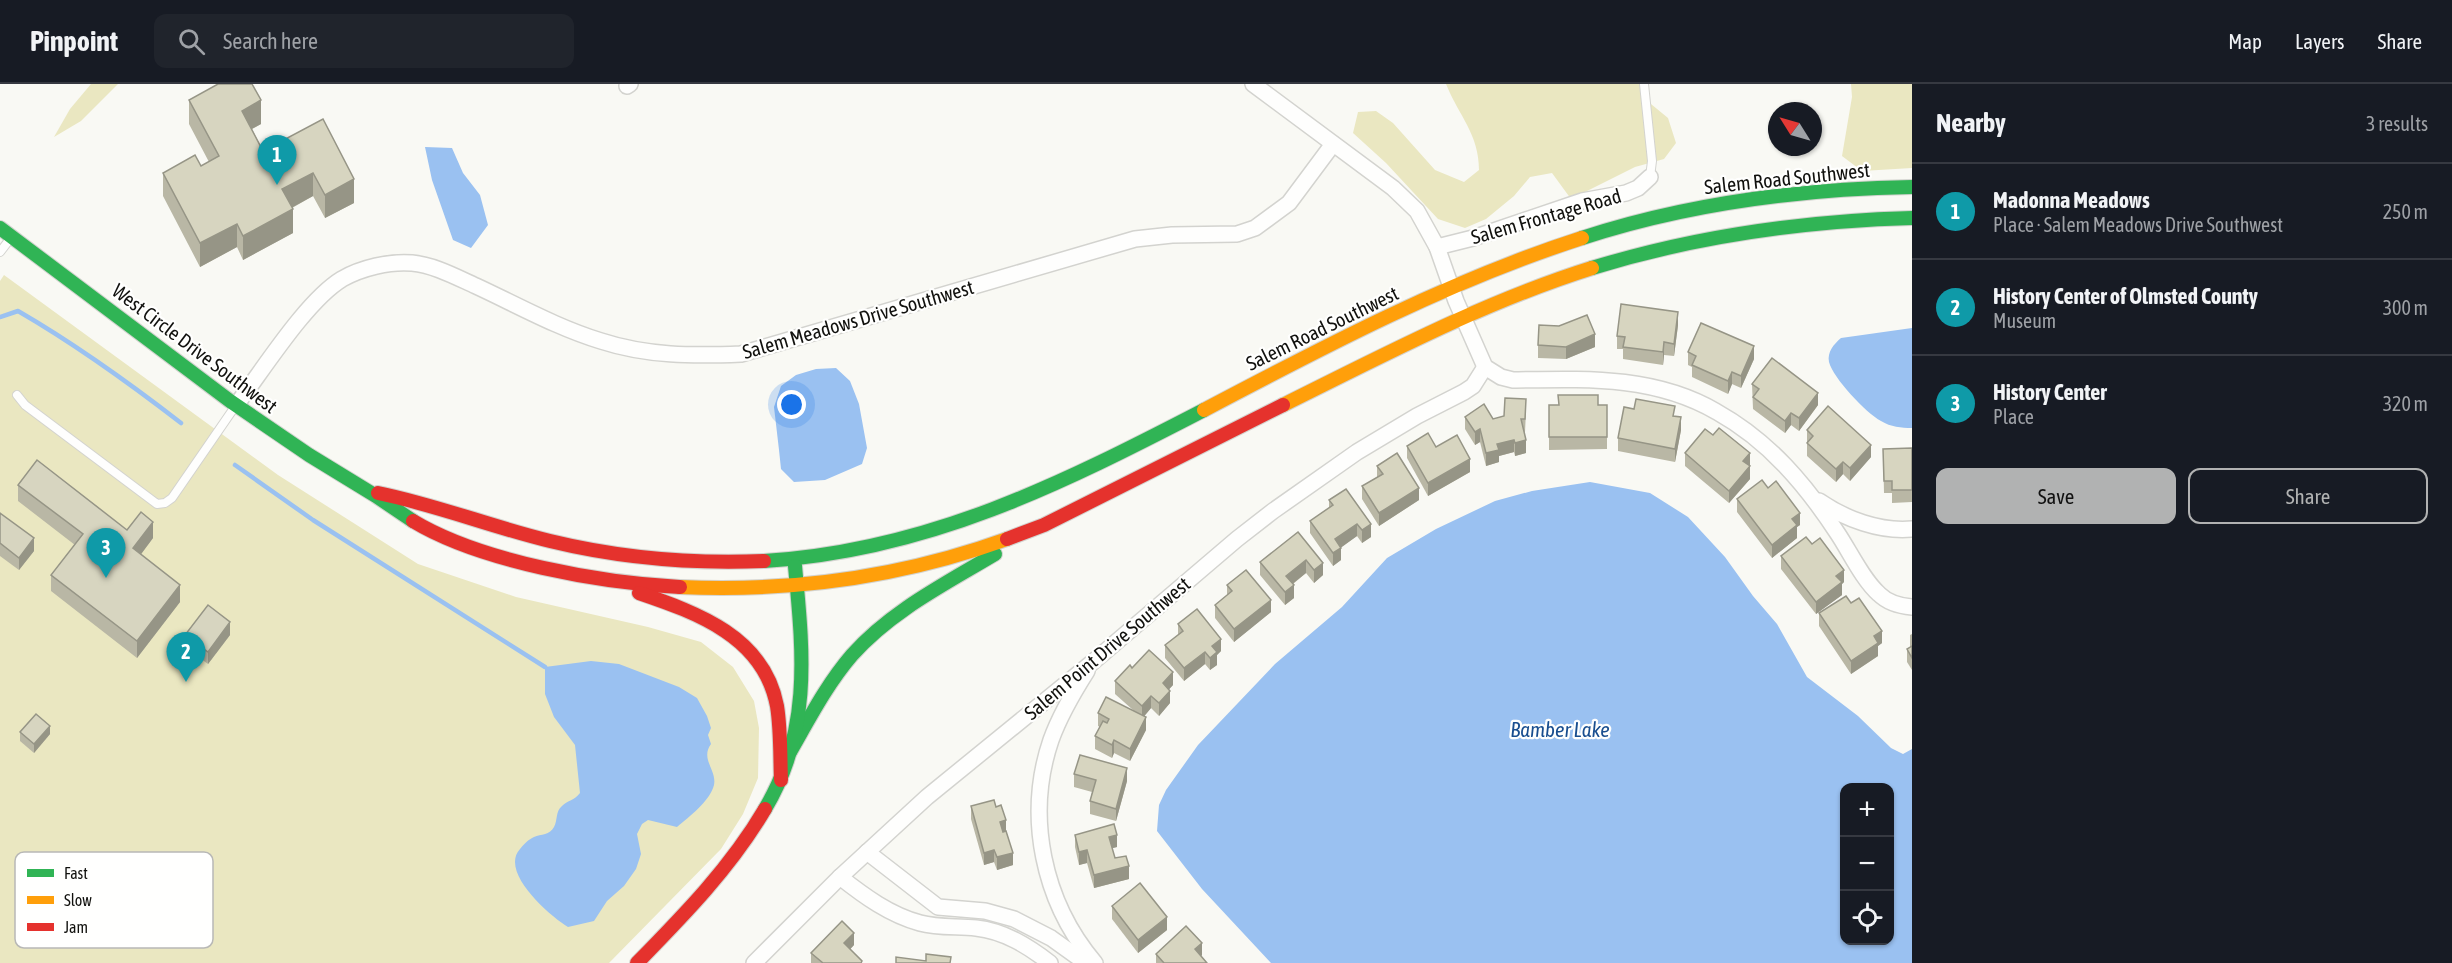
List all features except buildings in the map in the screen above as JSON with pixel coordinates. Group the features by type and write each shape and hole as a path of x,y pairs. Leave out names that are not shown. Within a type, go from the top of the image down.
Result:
{"main road":[{"name":"Salem Road Southwest","path":"795,559 871,547 912,537 1024,498 1119,453 1262,379 1450,287 1522,257 1576,239 1703,206 1846,188 1912,187"},
{"path":"790,752 838,673 869,638 912,604 1044,525 1462,316 1549,281 1686,242 1782,225 1912,218"},
{"name":"West Circle Drive Southwest","path":"6,232 312,457 372,492 408,519 449,539 509,558 602,581 719,589 797,586"},
{"name":"West Circle Drive Southwest","path":"372,492 434,506 555,543 622,555 724,561 795,559"},
{"path":"797,586 873,576 932,563 981,549 1044,525"},
{"path":"637,963 733,861 757,827 781,780 798,716 803,674 795,559"},
{"path":"602,581 698,614 727,630 749,651 768,678 775,696 779,722 781,780"}],"street":[{"path":"1253,84 1404,197 1424,222 1437,247 1450,287 1485,367 1501,377 1512,380 1630,381 1675,393 1716,411 1751,434 1780,459 1814,497 1876,592 1894,604 1912,607"},
{"name":"Salem Meadows Drive Southwest","path":"237,404 292,330 323,295 342,279 386,264 411,262 440,270 571,330 628,349 684,355 741,354 1135,239 1172,235 1238,234 1255,228 1289,202 1333,144"},
{"name":"Salem Frontage Road","path":"1437,247 1473,238 1571,204 1626,193 1638,188 1650,177"},
{"name":"Salem Point Drive Southwest","path":"754,963 840,877 927,797 1273,511 1366,447 1473,386 1485,367"},
{"path":"1814,497 1832,510 1864,523 1882,528 1912,529"},
{"path":"1094,661 1067,705 1051,741 1039,807 1045,865 1055,900 1074,937 1095,963"},
{"path":"867,852 938,907 978,910 1014,919 1050,938 1086,963"},
{"path":"840,877 870,900 909,920 938,926 994,931 1030,948 1050,963"}],"lane":[{"path":"1644,84 1652,161 1650,177"},
{"path":"0,252 6,232"},
{"path":"17,395 26,405 157,504 165,503 172,498 237,404"}],"shaded area":[{"path":"91,84 118,84 81,121 54,137 70,109"},
{"path":"1446,84 1640,84 1651,104 1668,118 1676,143 1664,159 1635,167 1571,199 1552,173 1530,177 1514,196 1486,219 1465,228 1438,219 1386,163 1353,133 1358,112 1376,111 1393,123 1435,170 1464,182 1479,170 1476,146"},
{"path":"1851,84 1912,84 1912,168 1862,171 1842,156 1852,97"},
{"path":"4,275 278,475 418,564 516,597 648,627 701,642 733,667 754,701 759,728 758,778 743,814 721,849 609,963 0,963 0,281"}],"water":[{"path":"425,147 452,148 463,173 480,195 488,225 471,248 453,240 432,180"},
{"path":"1912,328 1912,428 1889,425 1875,417 1859,403 1843,386 1832,369 1829,355 1841,338"},
{"path":"836,368 850,381 859,404 867,448 862,464 825,480 794,482 781,469 774,407 781,386 796,375 816,369"},
{"name":"Bamber Lake","path":"1590,482 1650,493 1688,517 1725,557 1777,624 1807,677 1858,716 1891,748 1903,754 1912,749 1912,963 1271,963 1202,889 1157,831 1159,805 1166,790 1198,745 1275,664 1342,607 1387,558 1436,529 1495,501 1532,491"},
{"path":"591,661 619,664 679,687 697,698 711,728 708,735 711,744 707,755 714,785 704,803 677,827 648,820 642,824 637,834 641,854 636,869 624,886 607,901 594,921 568,927 539,904 529,892 521,881 515,859 520,849 528,841 552,830 560,808 580,793 575,745 554,717 545,694 545,667"}],"waterway":[{"path":"0,317 18,311 101,364 181,423"},
{"path":"235,465 313,520 545,667"}],"traffic: fast":[{"path":"1582,238 1663,216 1745,200 1828,191 1912,187"},
{"path":"1592,268 1671,247 1750,232 1831,223 1912,218"},
{"path":"0,228 230,401 309,455 413,521"},
{"path":"764,561 824,555 882,544 992,510 1045,488 1204,410"},
{"path":"790,752 834,678 867,639 919,599 995,554"},
{"path":"765,809 791,750 801,690 800,629 795,566"}],"traffic: slow":[{"path":"1204,410 1343,338 1436,294 1582,238"},
{"path":"1283,405 1473,313 1592,268"},
{"path":"680,587 763,587 846,579 927,563 1007,539"}],"traffic: jam":[{"path":"1007,539 1044,525 1283,405"},
{"path":"378,493 528,535 603,552 656,559 710,562 764,561"},
{"path":"413,521 472,548 543,568 615,581 680,587"},
{"path":"639,593 705,619 743,645 758,662 770,682 777,706 781,780"},
{"path":"637,963 722,871 765,809"}],"place":[{"name":"Madonna Meadows","path":"277,185"},
{"name":"History Center","path":"106,578"},
{"name":"History Center of Olmsted County","path":"186,682"}]}
